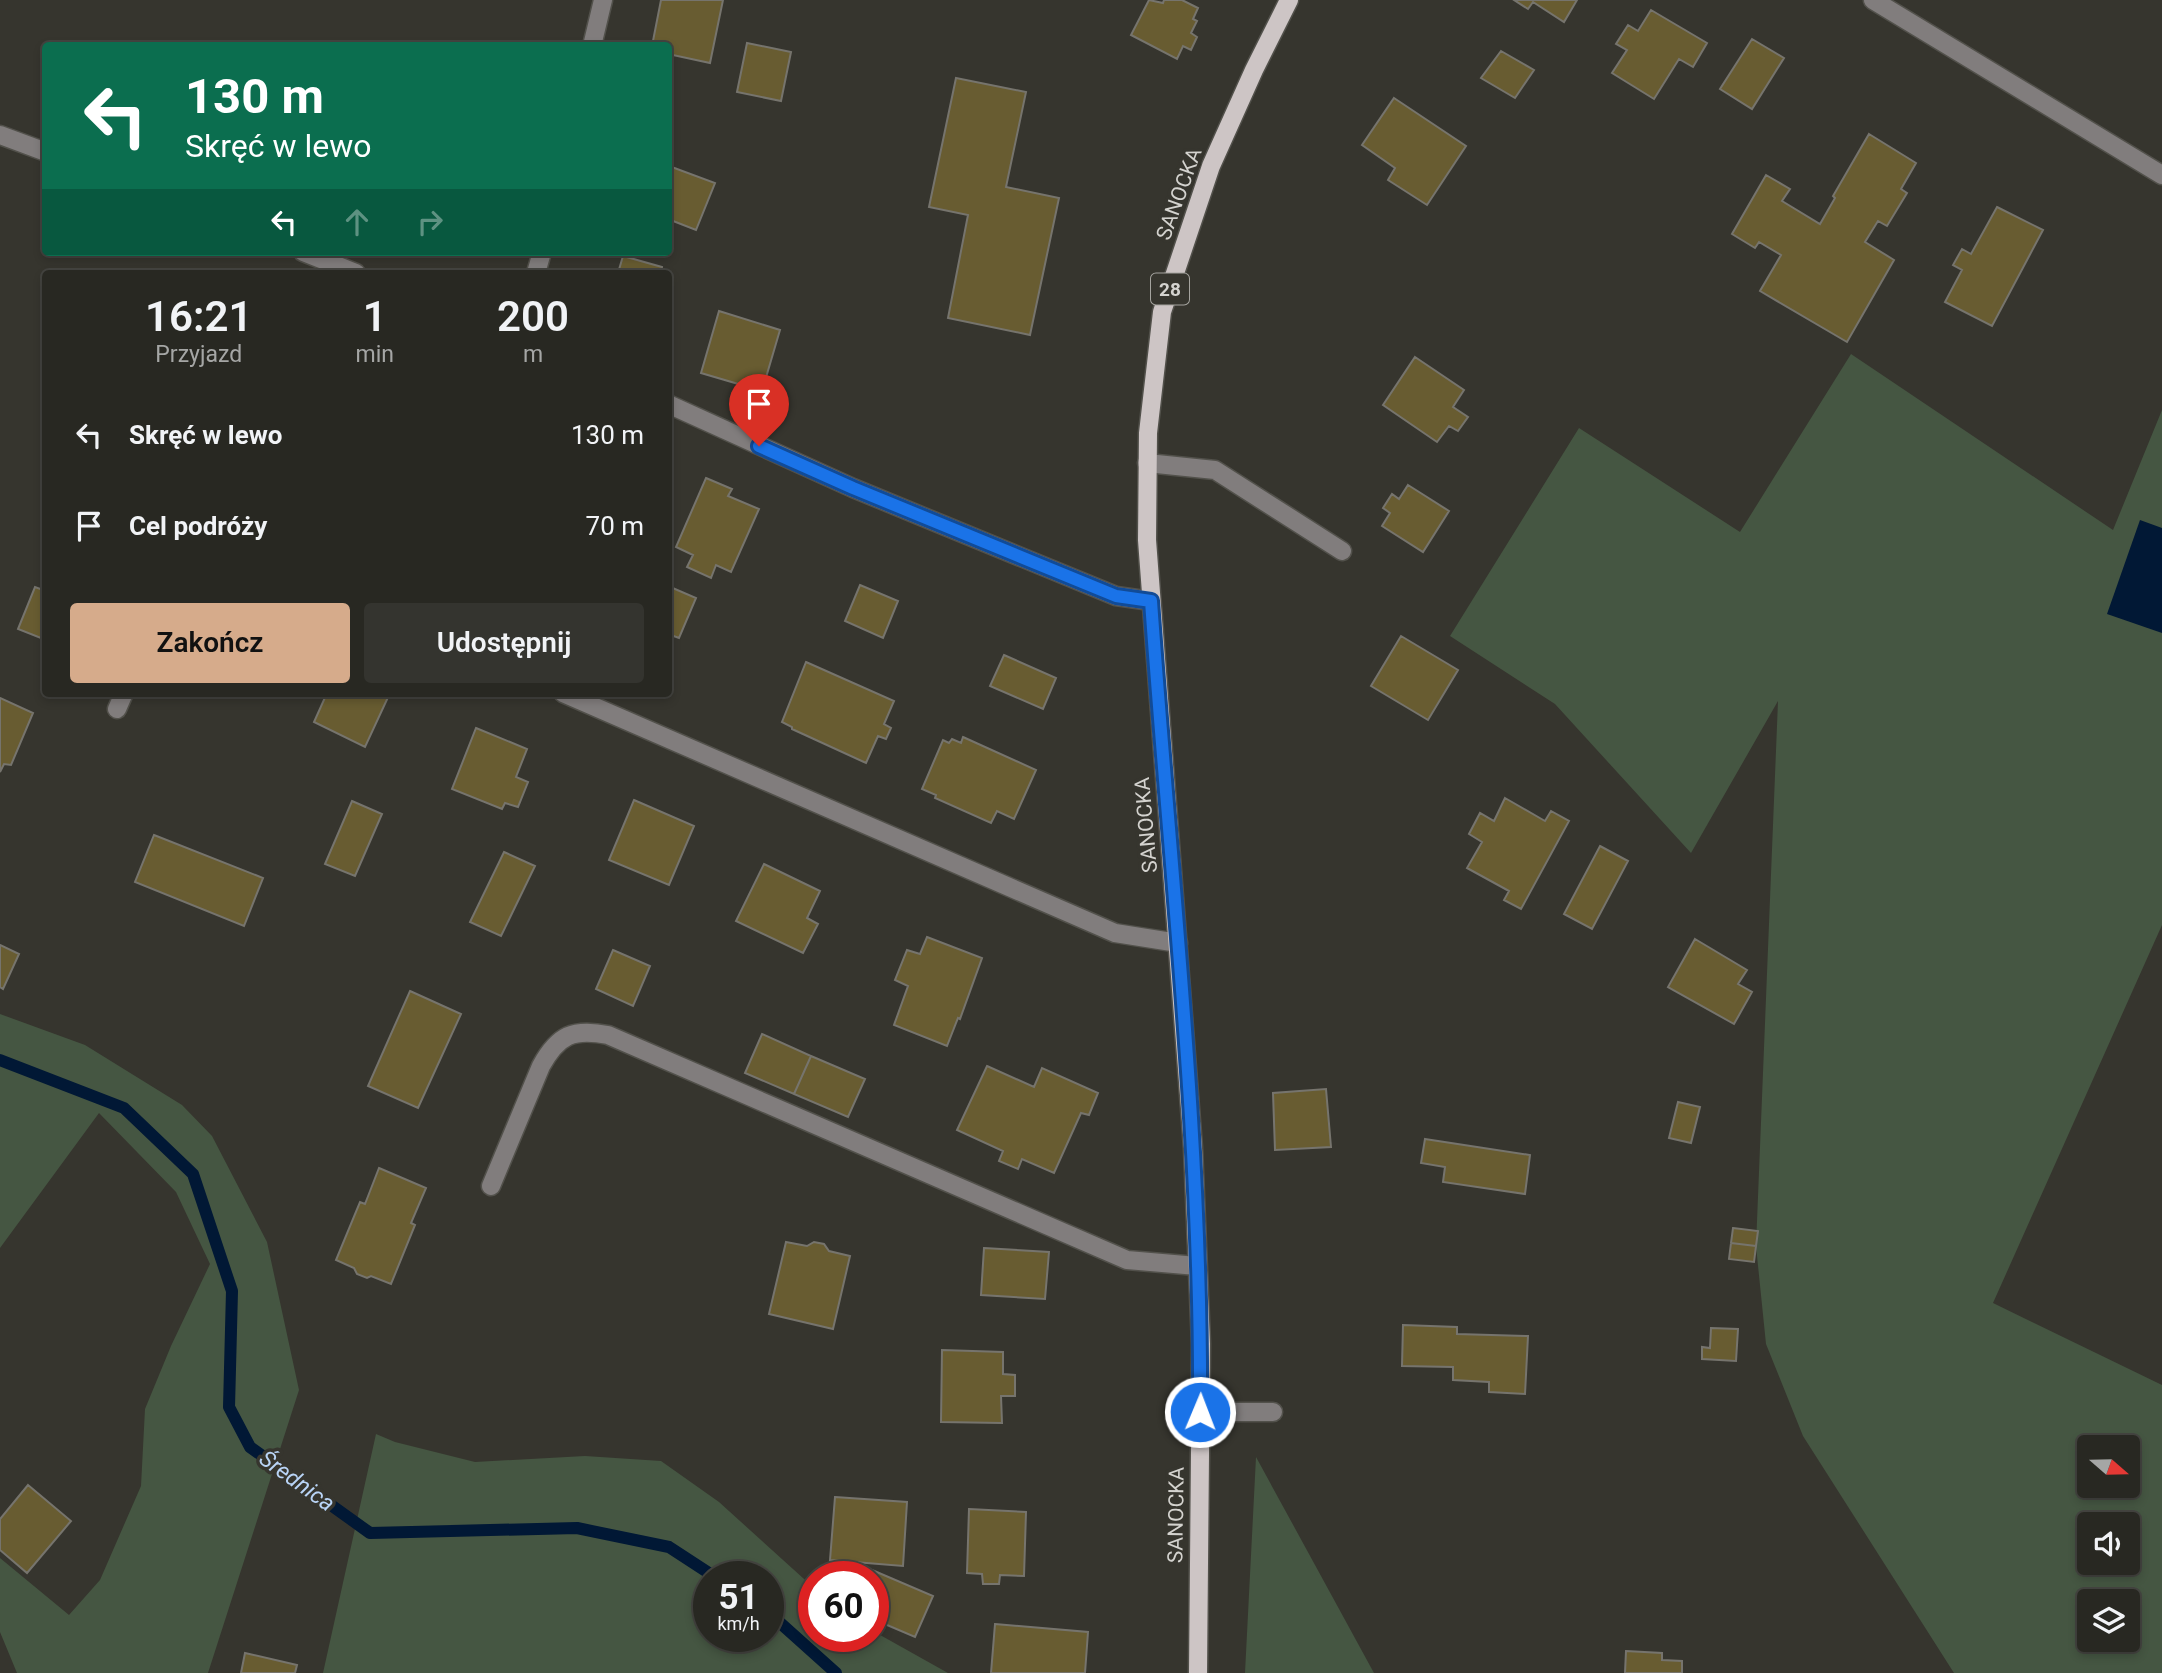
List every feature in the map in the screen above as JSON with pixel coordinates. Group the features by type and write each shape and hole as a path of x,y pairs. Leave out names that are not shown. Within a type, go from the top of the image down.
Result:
{"main road":[{"name":"SANOCKA","path":"1198,1673 1201,1344 1192,1148 1147,540 1148,433 1162,312 1211,166 1289,0"}],"street":[{"path":"593,42 603,0"},
{"path":"1873,0 2162,175"},
{"path":"0,135 42,151"},
{"path":"313,256 348,270"},
{"path":"672,406 853,488 1116,596 1151,601"},
{"path":"1147,463 1215,470 1342,551"},
{"path":"572,697 1115,933 1178,943"},
{"path":"491,1186 551,1048 568,1035 587,1031 620,1040 1128,1260 1197,1266"},
{"path":"1200,1412 1273,1412"}],"green space":[{"path":"1851,354 2113,530 2162,410 2162,925 1993,1303 2162,1385 2162,1673 1954,1673 1803,1436 1766,1344 1756,1246 1778,701 1691,853 1555,704 1450,636 1579,428 1740,532"},
{"path":"0,1014 85,1045 182,1105 212,1136 267,1242 299,1390 208,1673 17,1673 0,1632 0,1558 69,1615 100,1580 141,1486 145,1409 210,1264 176,1192 99,1113 0,1248"},
{"path":"376,1434 395,1442 475,1462 585,1456 661,1461 719,1502 798,1574 798,1652 889,1652 889,1640 948,1673 323,1673"},
{"path":"1256,1457 1374,1673 1245,1673"}],"water":[{"path":"2140,520 2162,528 2162,633 2107,614"}],"building":[{"path":"661,0 723,0 710,63 672,55 672,42 653,42"},
{"path":"1149,0 1163,3 1164,0 1182,0 1198,8 1193,19 1197,21 1191,33 1197,37 1191,50 1183,46 1177,59 1131,35"},
{"path":"1514,0 1577,0 1564,22 1533,2 1528,9"},
{"path":"1651,10 1707,43 1693,67 1679,59 1654,99 1612,73 1627,50 1616,44 1628,25 1638,31"},
{"path":"1752,39 1784,58 1752,109 1720,89"},
{"path":"747,43 791,52 781,101 737,92"},
{"path":"1501,51 1534,70 1515,98 1481,78"},
{"path":"956,78 1026,92 1006,187 1059,198 1030,335 948,318 968,215 929,207"},
{"path":"1394,98 1466,146 1427,205 1388,180 1395,168 1362,145"},
{"path":"1869,134 1916,163 1901,189 1907,193 1887,226 1878,221 1865,242 1894,260 1847,342 1760,291 1781,255 1759,242 1755,248 1732,234 1766,175 1790,189 1782,201 1820,224"},
{"path":"672,167 715,183 696,230 672,221"},
{"path":"1997,207 2043,230 1992,326 1945,302 1962,270 1953,265 1962,249 1971,254"},
{"path":"623,256 662,267 662,270 619,270"},
{"path":"719,311 780,330 762,391 701,373"},
{"path":"1415,357 1464,390 1453,407 1468,417 1458,431 1449,426 1437,442 1383,405"},
{"path":"706,478 732,489 728,496 759,509 731,572 716,565 711,578 687,567 693,555 676,547"},
{"path":"1408,485 1449,511 1423,552 1382,526 1390,513 1383,508 1392,494 1399,499"},
{"path":"860,585 898,601 883,638 845,621"},
{"path":"35,587 42,590 42,638 18,629"},
{"path":"672,588 696,598 679,638 672,635"},
{"path":"1401,636 1458,670 1428,720 1371,686"},
{"path":"1004,655 1056,678 1043,709 990,686"},
{"path":"806,662 894,701 884,724 891,728 886,739 878,736 866,763 782,722"},
{"path":"325,697 388,697 365,747 314,722"},
{"path":"0,698 33,713 11,765 4,764 0,772"},
{"path":"476,728 527,749 516,777 528,782 518,807 505,803 502,809 452,789"},
{"path":"963,737 1036,770 1014,819 997,811 991,823 935,798 936,795 922,789 943,740 949,743 952,739 961,743"},
{"path":"1505,798 1545,821 1551,811 1569,821 1521,909 1504,900 1509,891 1467,868 1482,842 1469,834 1480,813 1494,821"},
{"path":"634,800 694,826 669,885 609,860"},
{"path":"352,801 382,814 355,876 325,864"},
{"path":"154,835 263,878 244,926 135,882"},
{"path":"1600,846 1628,861 1592,929 1564,914"},
{"path":"504,852 535,866 501,936 470,922"},
{"path":"764,864 820,891 807,918 818,924 803,953 736,921"},
{"path":"927,937 982,958 960,1019 958,1018 947,1046 894,1025 908,986 895,980 907,950 920,954"},
{"path":"1695,939 1747,970 1738,984 1752,992 1734,1024 1668,987"},
{"path":"0,945 19,954 3,989 0,987"},
{"path":"613,950 650,966 633,1006 596,989"},
{"path":"410,991 461,1014 418,1108 368,1086"},
{"path":"762,1034 811,1056 794,1094 745,1073"},
{"path":"811,1056 865,1079 848,1117 794,1094"},
{"path":"987,1066 1034,1087 1042,1068 1098,1093 1089,1115 1081,1113 1054,1173 1022,1159 1018,1169 999,1161 1003,1151 957,1130"},
{"path":"1326,1089 1331,1147 1275,1150 1273,1093"},
{"path":"1678,1102 1700,1107 1691,1143 1669,1138"},
{"path":"1425,1139 1530,1155 1525,1194 1443,1182 1445,1167 1421,1163"},
{"path":"379,1168 426,1188 411,1223 415,1225 391,1284 357,1274 354,1268 336,1260 360,1202 365,1204"},
{"path":"1733,1228 1758,1231 1756,1246 1731,1243"},
{"path":"786,1242 807,1246 814,1242 824,1244 829,1251 850,1256 833,1329 769,1314"},
{"path":"1731,1243 1756,1246 1754,1262 1729,1259"},
{"path":"984,1248 1049,1252 1045,1299 981,1295"},
{"path":"1403,1325 1457,1327 1457,1334 1528,1336 1525,1394 1489,1392 1489,1382 1453,1380 1453,1367 1402,1366"},
{"path":"1711,1328 1738,1329 1736,1361 1702,1359 1702,1347 1710,1348"},
{"path":"942,1350 1003,1352 1003,1374 1015,1375 1015,1396 1001,1396 1002,1423 941,1422"},
{"path":"28,1485 71,1521 27,1573 0,1550 0,1519"},
{"path":"835,1497 907,1502 903,1566 889,1565 889,1561 830,1560"},
{"path":"969,1509 1026,1512 1024,1576 1000,1575 999,1584 983,1584 982,1574 967,1573"},
{"path":"889,1577 933,1596 915,1637 889,1626"},
{"path":"995,1624 1088,1632 1085,1673 991,1673"},
{"path":"1626,1651 1662,1653 1662,1660 1682,1661 1682,1673 1625,1673"},
{"path":"245,1653 297,1665 295,1673 241,1673"}],"waterway":[{"name":"Średnica","path":"0,1060 124,1108 193,1174 232,1291 229,1407 250,1447 370,1533 577,1528 669,1547 693,1563"},
{"name":"Średnica","path":"784,1626 836,1673"}],"route":[{"path":"759,446 853,488 1116,596 1151,601 1192,1148 1201,1344 1200,1412"}]}
